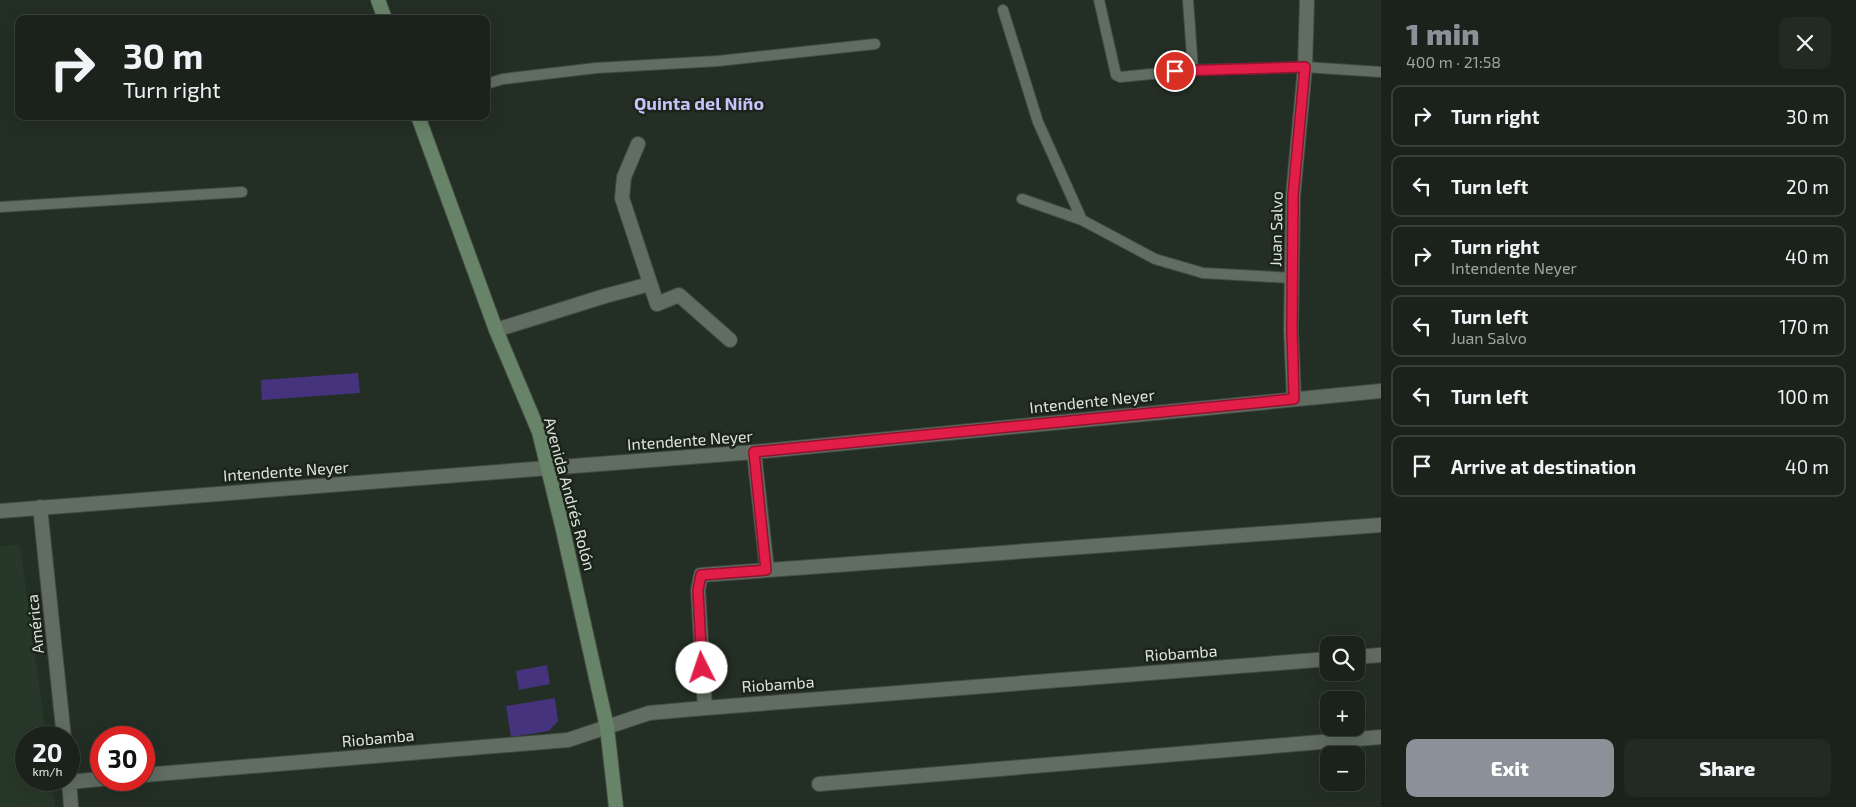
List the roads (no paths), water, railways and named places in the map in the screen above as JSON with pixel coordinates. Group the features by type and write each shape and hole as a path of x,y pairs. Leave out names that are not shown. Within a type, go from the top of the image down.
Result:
{"main road":[{"path":"378,0 384,15"},
{"name":"Avenida Andrés Rolón","path":"419,120 496,330 539,432 564,530 607,727 616,807"}],"street":[{"name":"Juan Salvo","path":"1294,399 1292,330 1293,196 1305,67 1307,0"},
{"path":"638,144 624,176 622,198 657,304 679,296 730,340"},
{"path":"496,330 650,284"},
{"name":"Intendente Neyer","path":"0,511 754,452 1381,391"},
{"path":"754,452 766,570"},
{"name":"América","path":"40,508 63,726"},
{"path":"705,708 698,590 701,575 1381,526"},
{"path":"1365,656 1381,655"},
{"name":"Riobamba","path":"155,774 568,740 649,713 1320,660"},
{"path":"819,784 1381,738"},
{"path":"70,791 71,807"}],"lane":[{"path":"1098,0 1116,75 1120,77 1193,70 1305,67 1381,72"},
{"path":"1188,0 1193,70"},
{"path":"1003,10 1038,122 1082,220"},
{"path":"490,83 503,79 596,68 718,61 875,44"},
{"path":"0,207 242,192"},
{"path":"1022,199 1082,220 1155,259 1203,273 1292,278"}],"district":[{"name":"Quinta del Niño","path":"699,104"}]}
